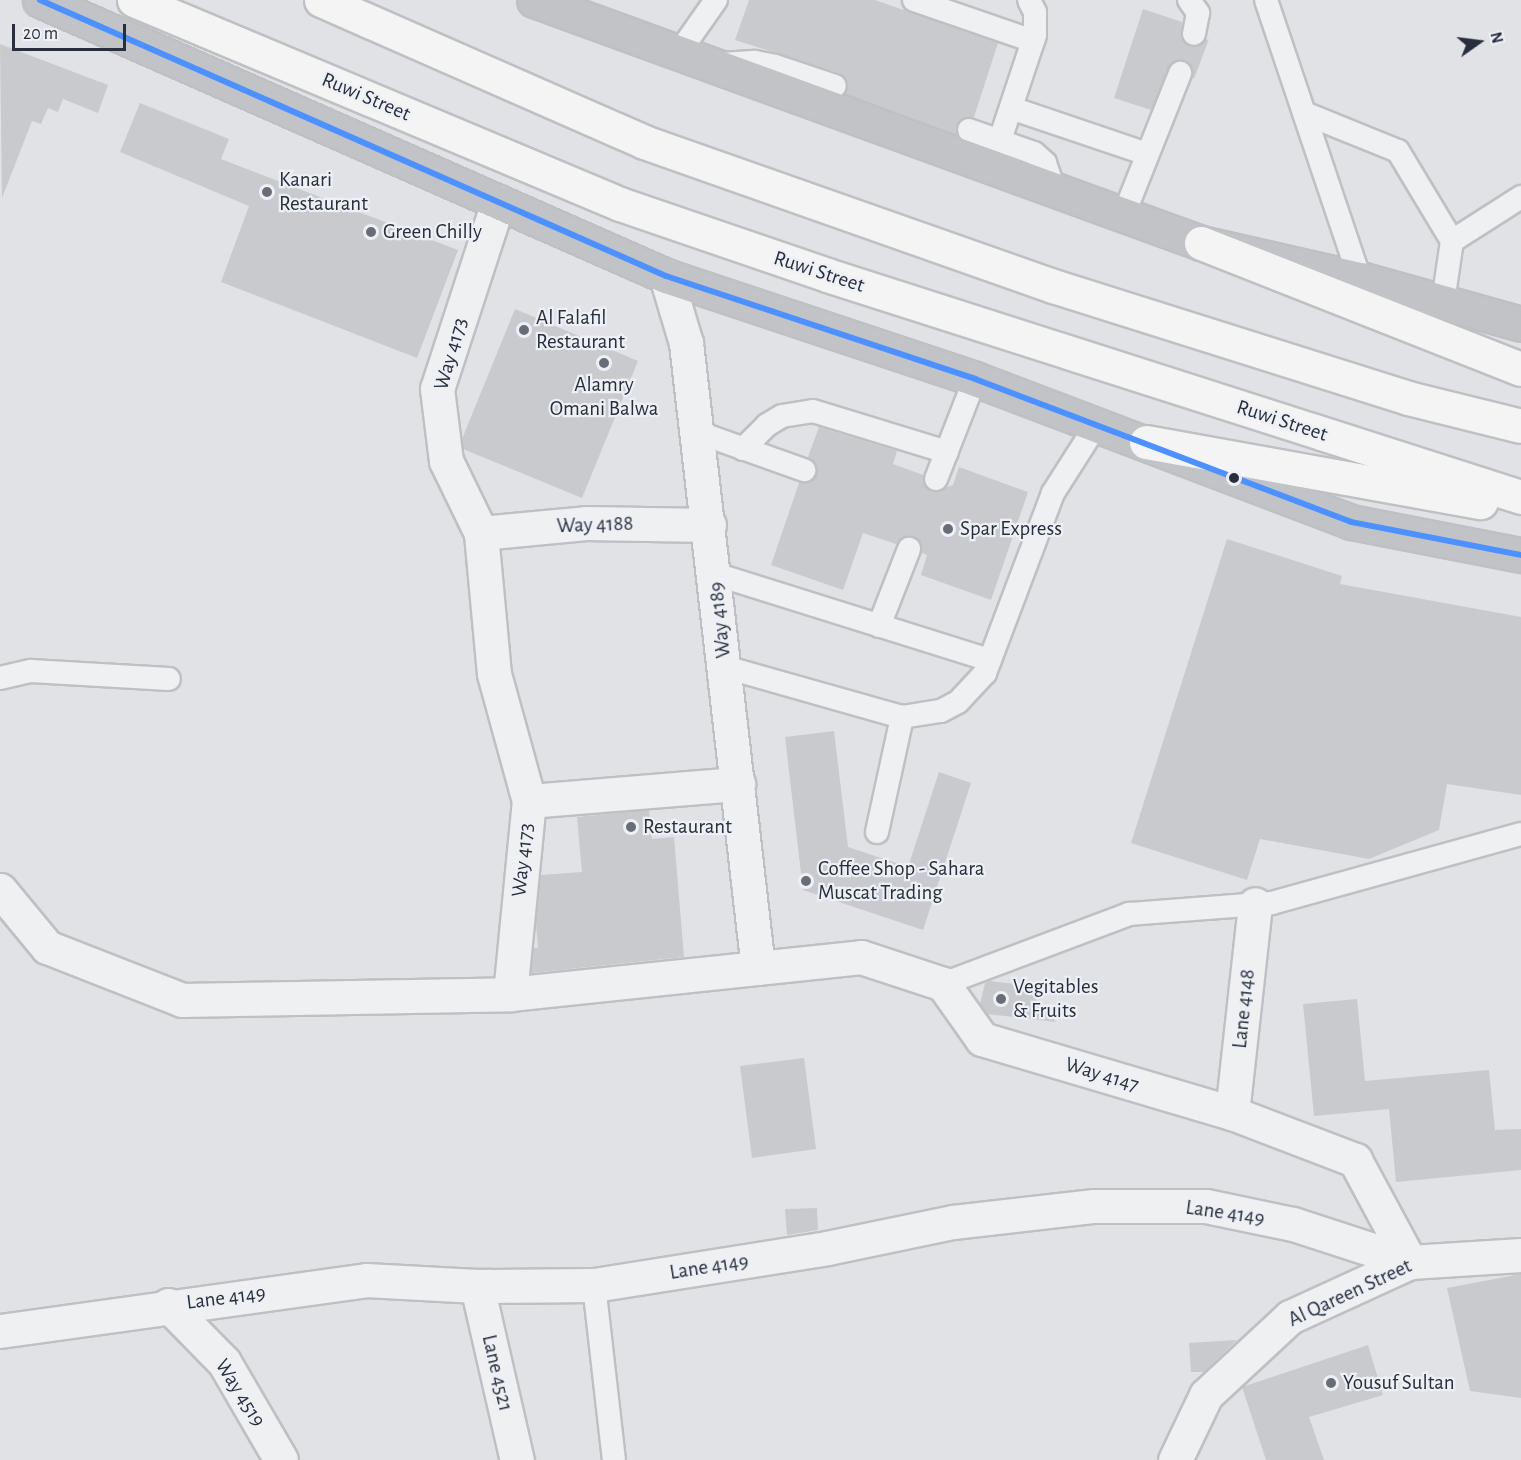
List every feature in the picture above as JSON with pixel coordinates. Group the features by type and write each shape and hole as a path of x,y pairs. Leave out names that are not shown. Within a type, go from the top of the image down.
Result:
{"main road":[{"path":"40,0 666,276 975,379 1146,442 1351,522 1521,555"},
{"name":"Ruwi Street","path":"134,0 620,204 827,275 1521,497"},
{"path":"321,0 644,142 1053,286 1408,398 1521,426"},
{"path":"534,0 1124,214 1521,369"},
{"path":"1201,243 1360,279 1521,324"},
{"path":"1146,442 1521,508"}],"street":[{"name":"Way 4173","path":"498,202 437,389 446,461 481,533 494,674 529,801 510,994"},
{"name":"Way 4189","path":"666,276 686,344 715,574 758,968"},
{"name":"Way 4188","path":"481,533 586,523 709,525"},
{"path":"529,801 738,784"},
{"path":"0,890 47,947 182,1000 510,994 861,957 944,984"},
{"name":"Lane 4148","path":"1232,1113 1256,904"},
{"name":"Way 4147","path":"944,984 982,1039 1232,1113 1355,1160 1410,1262"},
{"name":"Lane 4149","path":"0,1331 168,1305 366,1280 477,1286 594,1285 828,1248 953,1222 1094,1206 1206,1206 1293,1224 1410,1262"},
{"name":"Al Qareen Street","path":"1175,1460 1206,1395 1290,1317 1410,1262 1521,1255"},
{"name":"Lane 4521","path":"477,1286 517,1460"},
{"name":"Way 4519","path":"168,1305 224,1362 281,1460"}],"lane":[{"path":"678,54 716,0"},
{"path":"914,0 1033,41"},
{"path":"1000,140 1037,24 1029,0"},
{"path":"1190,0 1198,13 1194,34"},
{"path":"1266,0 1360,279"},
{"path":"711,66 754,62 835,86"},
{"path":"1124,214 1180,73"},
{"path":"1011,108 1147,154"},
{"path":"1304,113 1398,151 1452,241 1443,302"},
{"path":"969,130 1000,140 1039,158 1052,176 1054,189"},
{"path":"1452,241 1521,197"},
{"path":"936,479 975,379"},
{"path":"743,448 767,425 782,416 813,411 947,452"},
{"path":"725,667 902,717 940,711 958,702 985,673 1048,502 1098,424"},
{"path":"697,432 804,470"},
{"path":"879,626 909,549"},
{"path":"715,574 990,660"},
{"path":"0,678 31,671 169,679"},
{"path":"877,832 902,717"},
{"path":"944,984 1129,914 1272,903 1521,834"},
{"path":"594,1285 614,1460"}],"building":[{"path":"749,0 875,0 998,43 974,117 960,120 956,134 846,94 848,83 839,73 735,40"},
{"path":"1143,9 1182,22 1181,38 1191,47 1209,39 1194,79 1185,61 1171,63 1151,110 1114,98"},
{"path":"0,44 108,85 98,113 63,99 58,112 48,108 41,124 32,121 2,198"},
{"path":"140,103 229,139 221,159 458,250 417,358 221,282 249,206 120,152"},
{"path":"515,309 638,361 582,498 463,449 462,439"},
{"path":"819,427 897,451 893,464 923,475 925,487 932,492 953,485 959,467 1028,492 991,600 921,575 927,555 922,553 920,541 913,536 901,538 896,544 863,533 843,590 771,565 799,483 812,481 817,474 815,462 808,457"},
{"path":"1227,539 1342,576 1340,584 1521,617 1521,795 1447,784 1439,830 1369,859 1260,839 1247,880 1131,843"},
{"path":"834,731 848,847 908,867 939,772 971,783 923,930 803,890 785,737"},
{"path":"649,810 652,839 674,837 684,957 531,973 533,948 538,948 536,924 541,875 582,872 577,817"},
{"name":"Vegitables & Fruits","path":"990,981 1023,985 1056,1022 987,1014 980,1004 985,983"},
{"path":"1357,999 1365,1081 1489,1070 1495,1130 1521,1129 1521,1170 1396,1182 1389,1109 1314,1116 1303,1004"},
{"path":"804,1058 816,1149 752,1158 740,1066"},
{"path":"817,1208 818,1230 787,1235 785,1209"},
{"path":"1521,1274 1521,1398 1470,1391 1447,1288"},
{"path":"1237,1340 1204,1372 1191,1372 1189,1343"},
{"path":"1368,1345 1383,1395 1309,1417 1324,1460 1266,1460 1242,1387"}],"transit line":[{"path":"40,0 666,276 975,379 1351,522 1521,555"}],"place":[{"name":"Kanari Restaurant","path":"267,192"},
{"name":"Green Chilly","path":"371,232"},
{"name":"Al Falafil Restaurant","path":"524,330"},
{"name":"Alamry Omani Balwa","path":"604,363"},
{"name":"Spar Express","path":"948,529"},
{"name":"Restaurant","path":"631,827"},
{"name":"Coffee Shop - Sahara Muscat Trading","path":"806,881"},
{"name":"Vegitables & Fruits","path":"1001,999"},
{"name":"Yousuf Sultan","path":"1331,1383"}]}
